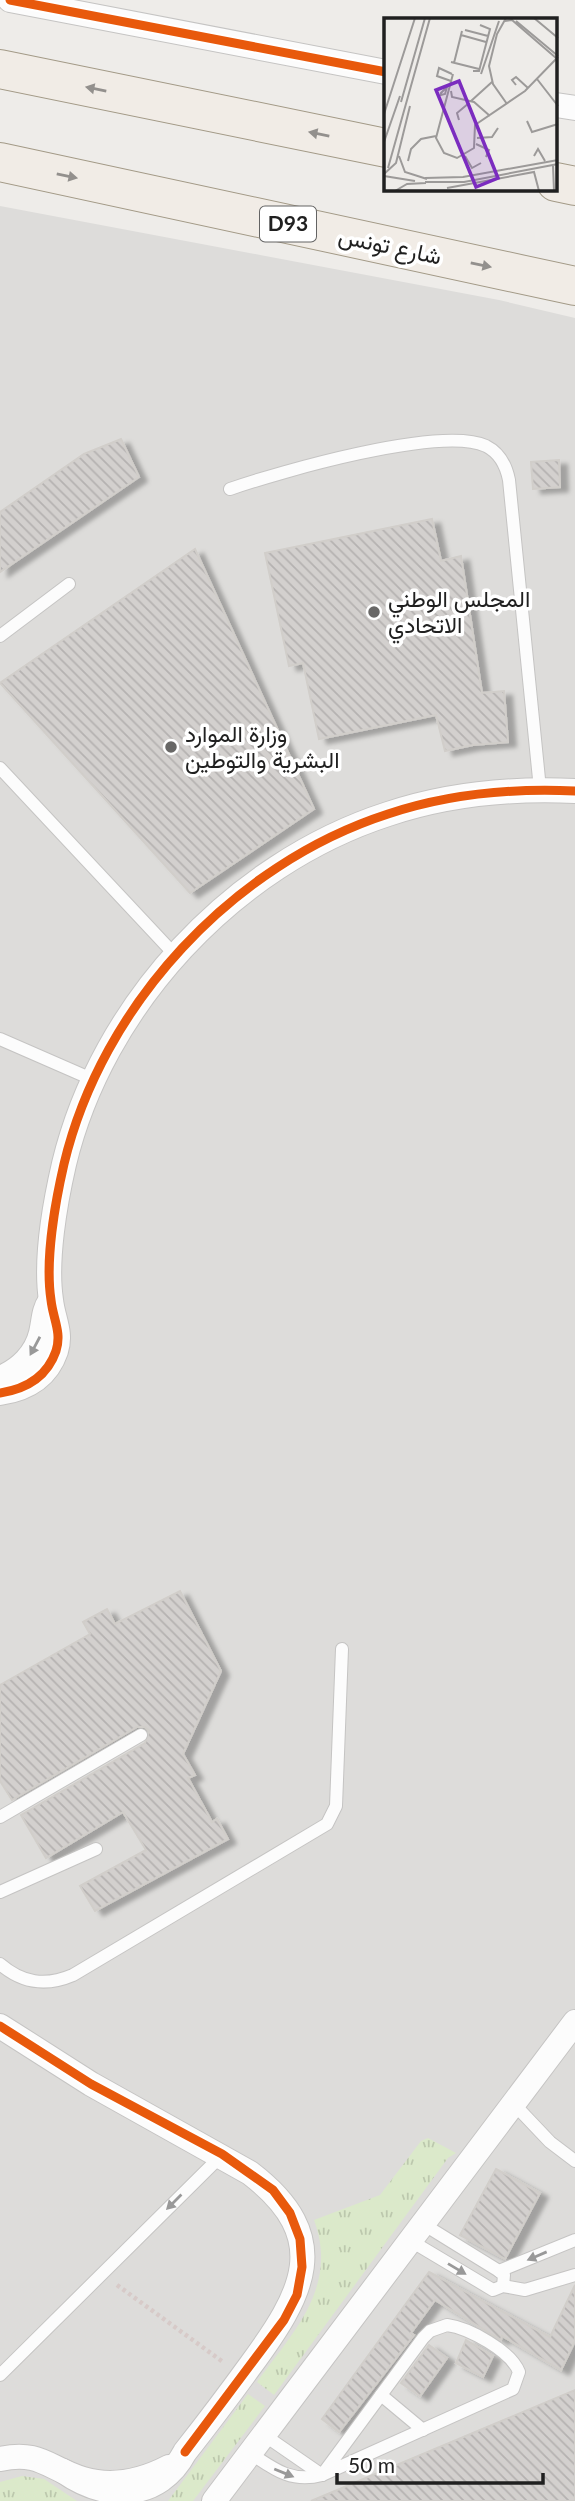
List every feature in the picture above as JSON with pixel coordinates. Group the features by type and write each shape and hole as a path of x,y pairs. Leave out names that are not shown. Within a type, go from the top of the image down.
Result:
{"main road":[{"path":"0,69 384,148"},
{"name":"شارع تونس","path":"0,162 575,286"}],"street":[{"path":"10,0 71,6 384,72"},
{"path":"0,1393 32,1383 51,1362 59,1335 51,1300 52,1243 64,1163 94,1080 137,1005 176,956 251,886 293,856 339,832 387,814 437,800 488,792 540,789 575,791"},
{"path":"0,1378 18,1368 36,1348 44,1314 51,1300"},
{"path":"214,2501 575,2022"},
{"path":"0,2026 90,2084 222,2154 273,2190 290,2213 300,2239 302,2267 297,2295 284,2320 185,2452 176,2472 161,2488 141,2498 119,2501 97,2497 78,2487 63,2471 32,2456 0,2459"}],"lane":[{"path":"230,489 306,465 409,446 475,442 498,455 506,466 509,480 540,789"},
{"path":"0,636 69,584"},
{"path":"0,768 176,956"},
{"path":"0,1039 94,1080"},
{"path":"0,1964 23,1979 35,1983 61,1980 73,1975 327,1824 336,1807 342,1648"},
{"path":"0,1817 141,1735"},
{"path":"0,1892 96,1849"},
{"path":"513,2103 550,2142 575,2161"},
{"path":"0,2375 222,2154"},
{"path":"417,2233 499,2271 504,2275 503,2286"},
{"path":"417,2233 493,2290 503,2286 525,2290 575,2275"},
{"path":"499,2271 575,2240"},
{"path":"257,2444 288,2476 299,2479 322,2475 513,2389 519,2372 516,2363 456,2326 438,2327 423,2338 322,2475"},
{"path":"381,2396 423,2430"},
{"path":"257,2444 322,2475"}],"path":[{"path":"102,2274 243,2376"}],"shaded area":[{"path":"0,206 499,300 575,318 575,2501 0,2501"}],"green space":[{"path":"428,2138 456,2153 448,2158 274,2395 257,2382 297,2326 316,2288 321,2267 320,2244 314,2220 380,2195 421,2141"},
{"path":"248,2394 265,2406 193,2501 168,2501"},
{"path":"22,2476 44,2479 77,2501 0,2501 0,2482"}],"building":[{"path":"121,439 139,477 0,572 0,512 84,454"},
{"path":"559,460 560,487 533,489 531,462"},
{"name":"المجلس الوطني الاتحادي","path":"432,519 441,561 461,556 482,693 504,691 508,742 445,751 436,715 319,739 303,663 289,666 265,553"},
{"name":"وزارة الموارد البشرية والتوطين","path":"195,549 314,809 190,893 0,683"},
{"path":"180,1591 221,1671 183,1754 195,1775 188,1778 212,1822 217,1819 228,1839 95,1911 80,1886 146,1850 123,1812 46,1858 21,1815 145,1743 149,1731 145,1727 137,1727 12,1800 0,1781 0,1685 90,1634 83,1622 107,1609 115,1624"},
{"path":"496,2169 540,2193 505,2259 460,2235"},
{"path":"429,2272 550,2337 575,2285 575,2341 561,2370 502,2336 501,2340 435,2300 411,2333 414,2335 339,2432 322,2419"},
{"path":"466,2340 493,2356 483,2377 456,2363"},
{"path":"429,2345 447,2358 420,2396 401,2383"},
{"path":"575,2390 575,2501 311,2501"}],"cycle path":[{"path":"10,0 384,72"},
{"path":"0,1393 27,1385 41,1375 56,1351 58,1332 49,1285 50,1250 64,1164 82,1105 109,1049 142,997 182,948 227,905 277,867 331,837 388,814 480,794 575,791"},
{"path":"0,2026 91,2084 222,2154 273,2190 290,2213 300,2239 302,2267 297,2295 284,2320 185,2452"}],"place":[{"name":"المجلس الوطني الاتحادي","path":"374,612"},
{"name":"وزارة الموارد البشرية والتوطين","path":"171,747"}]}
